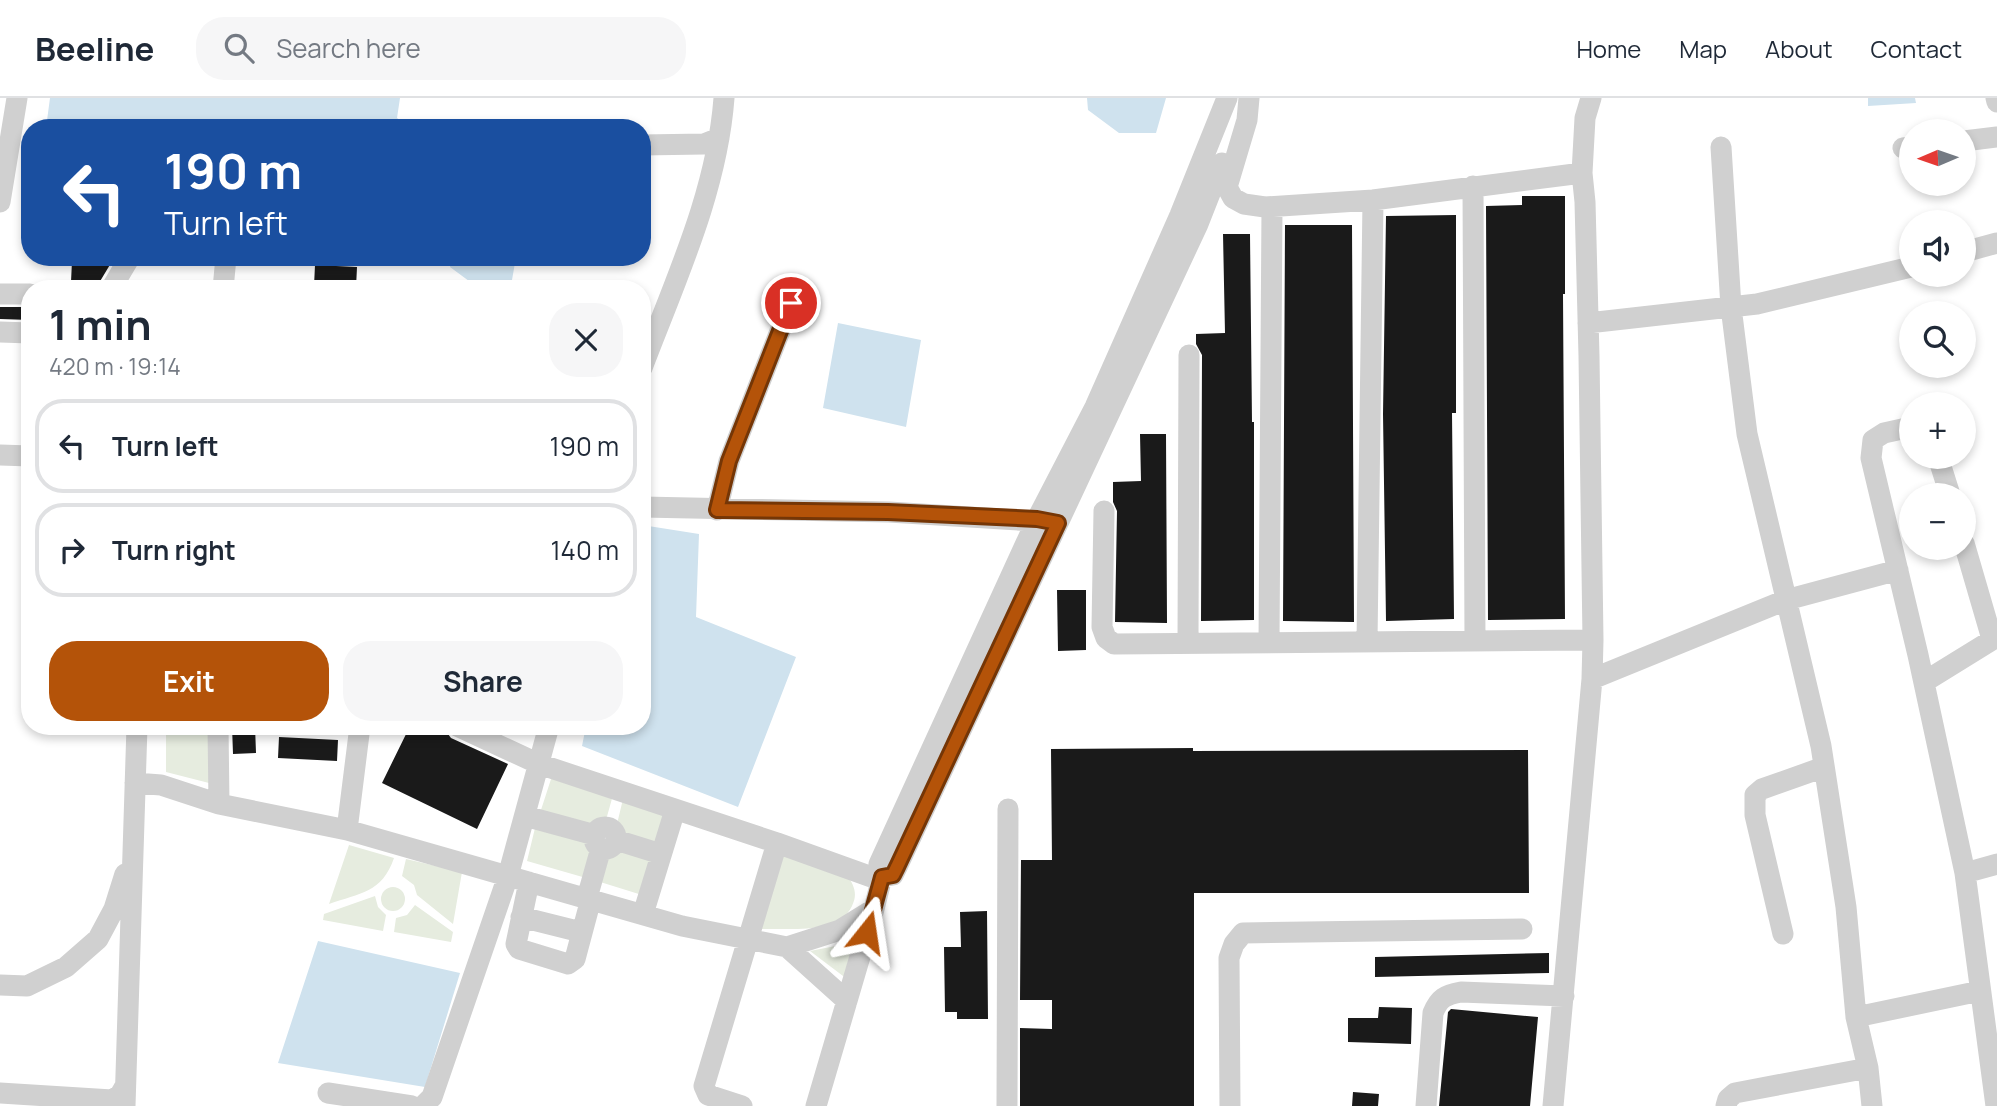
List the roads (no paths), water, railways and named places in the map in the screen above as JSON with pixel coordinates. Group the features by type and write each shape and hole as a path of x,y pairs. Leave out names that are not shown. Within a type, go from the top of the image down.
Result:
{"street":[{"path":"0,202 17,98"},
{"path":"651,339 703,205 719,138 724,98"},
{"path":"476,735 539,764 620,792 881,878 893,875 1058,523 1189,220 1227,98"},
{"path":"816,1106 874,909 881,878 879,864 1037,519 1248,98"},
{"path":"1248,98 1247,120 1227,187 1233,198 1244,204 1272,206 1373,200 1582,173"},
{"path":"1553,1106 1593,640 1588,323 1582,173 1585,118 1591,98"},
{"path":"1976,140 1997,137"},
{"path":"651,145 704,144 719,138"},
{"path":"1721,147 1731,307 1747,434 1824,767 1846,907 1856,1017 1868,1068 1872,1106"},
{"path":"1473,186 1475,641"},
{"path":"1367,642 1373,200"},
{"path":"1269,642 1272,206"},
{"path":"1976,249 1997,243"},
{"path":"1588,323 1757,304 1899,270"},
{"path":"0,294 21,294"},
{"path":"717,510 729,461 791,303"},
{"path":"0,332 21,333"},
{"path":"1188,643 1189,355"},
{"path":"1899,430 1884,433 1873,440 1871,458 1924,682 1965,873 1996,1106"},
{"path":"0,456 21,456"},
{"path":"651,508 888,512 1037,519 1058,523"},
{"path":"1104,511 1102,627 1106,638 1114,643 1593,640"},
{"path":"1924,682 1994,638 1969,560"},
{"path":"1591,679 1786,600 1898,570"},
{"path":"0,1093 112,1100 125,1097 137,735"},
{"path":"218,735 219,804"},
{"path":"347,831 359,735"},
{"path":"423,1106 432,1097 508,876 547,735"},
{"path":"1783,934 1755,815 1755,795 1762,789 1824,767"},
{"path":"135,783 161,785 219,804 347,831 682,926 787,947 840,930 874,909"},
{"path":"529,882 516,944 519,949 568,964 573,963 620,792"},
{"path":"1007,1106 1008,809"},
{"path":"643,914 675,810"},
{"path":"524,816 661,854"},
{"path":"741,1106 708,1095 705,1086 777,843"},
{"path":"0,985 27,986 66,967 98,939 114,909 132,852"},
{"path":"1965,873 1997,864"},
{"path":"521,917 582,932"},
{"path":"542,956 549,924"},
{"path":"1230,1106 1230,958 1234,944 1242,933 1522,929"},
{"path":"787,947 847,1001"},
{"path":"1856,1017 1980,991"},
{"path":"1426,1106 1433,1013 1437,1002 1445,995 1461,992 1564,996"},
{"path":"1726,1106 1728,1099 1735,1093 1868,1068"},
{"path":"328,1093 412,1106"}],"water":[{"path":"50,98 400,98 398,119 47,119"},
{"path":"1087,98 1166,98 1156,133 1119,133 1088,110"},
{"path":"1868,98 1915,98 1916,103 1868,106"},
{"path":"514,266 512,280 468,280 450,267"},
{"path":"838,323 921,340 906,427 823,408"},
{"path":"651,526 699,534 696,617 796,657 738,807 582,746 584,735 651,735"},
{"path":"318,941 460,973 425,1087 278,1063"}]}
